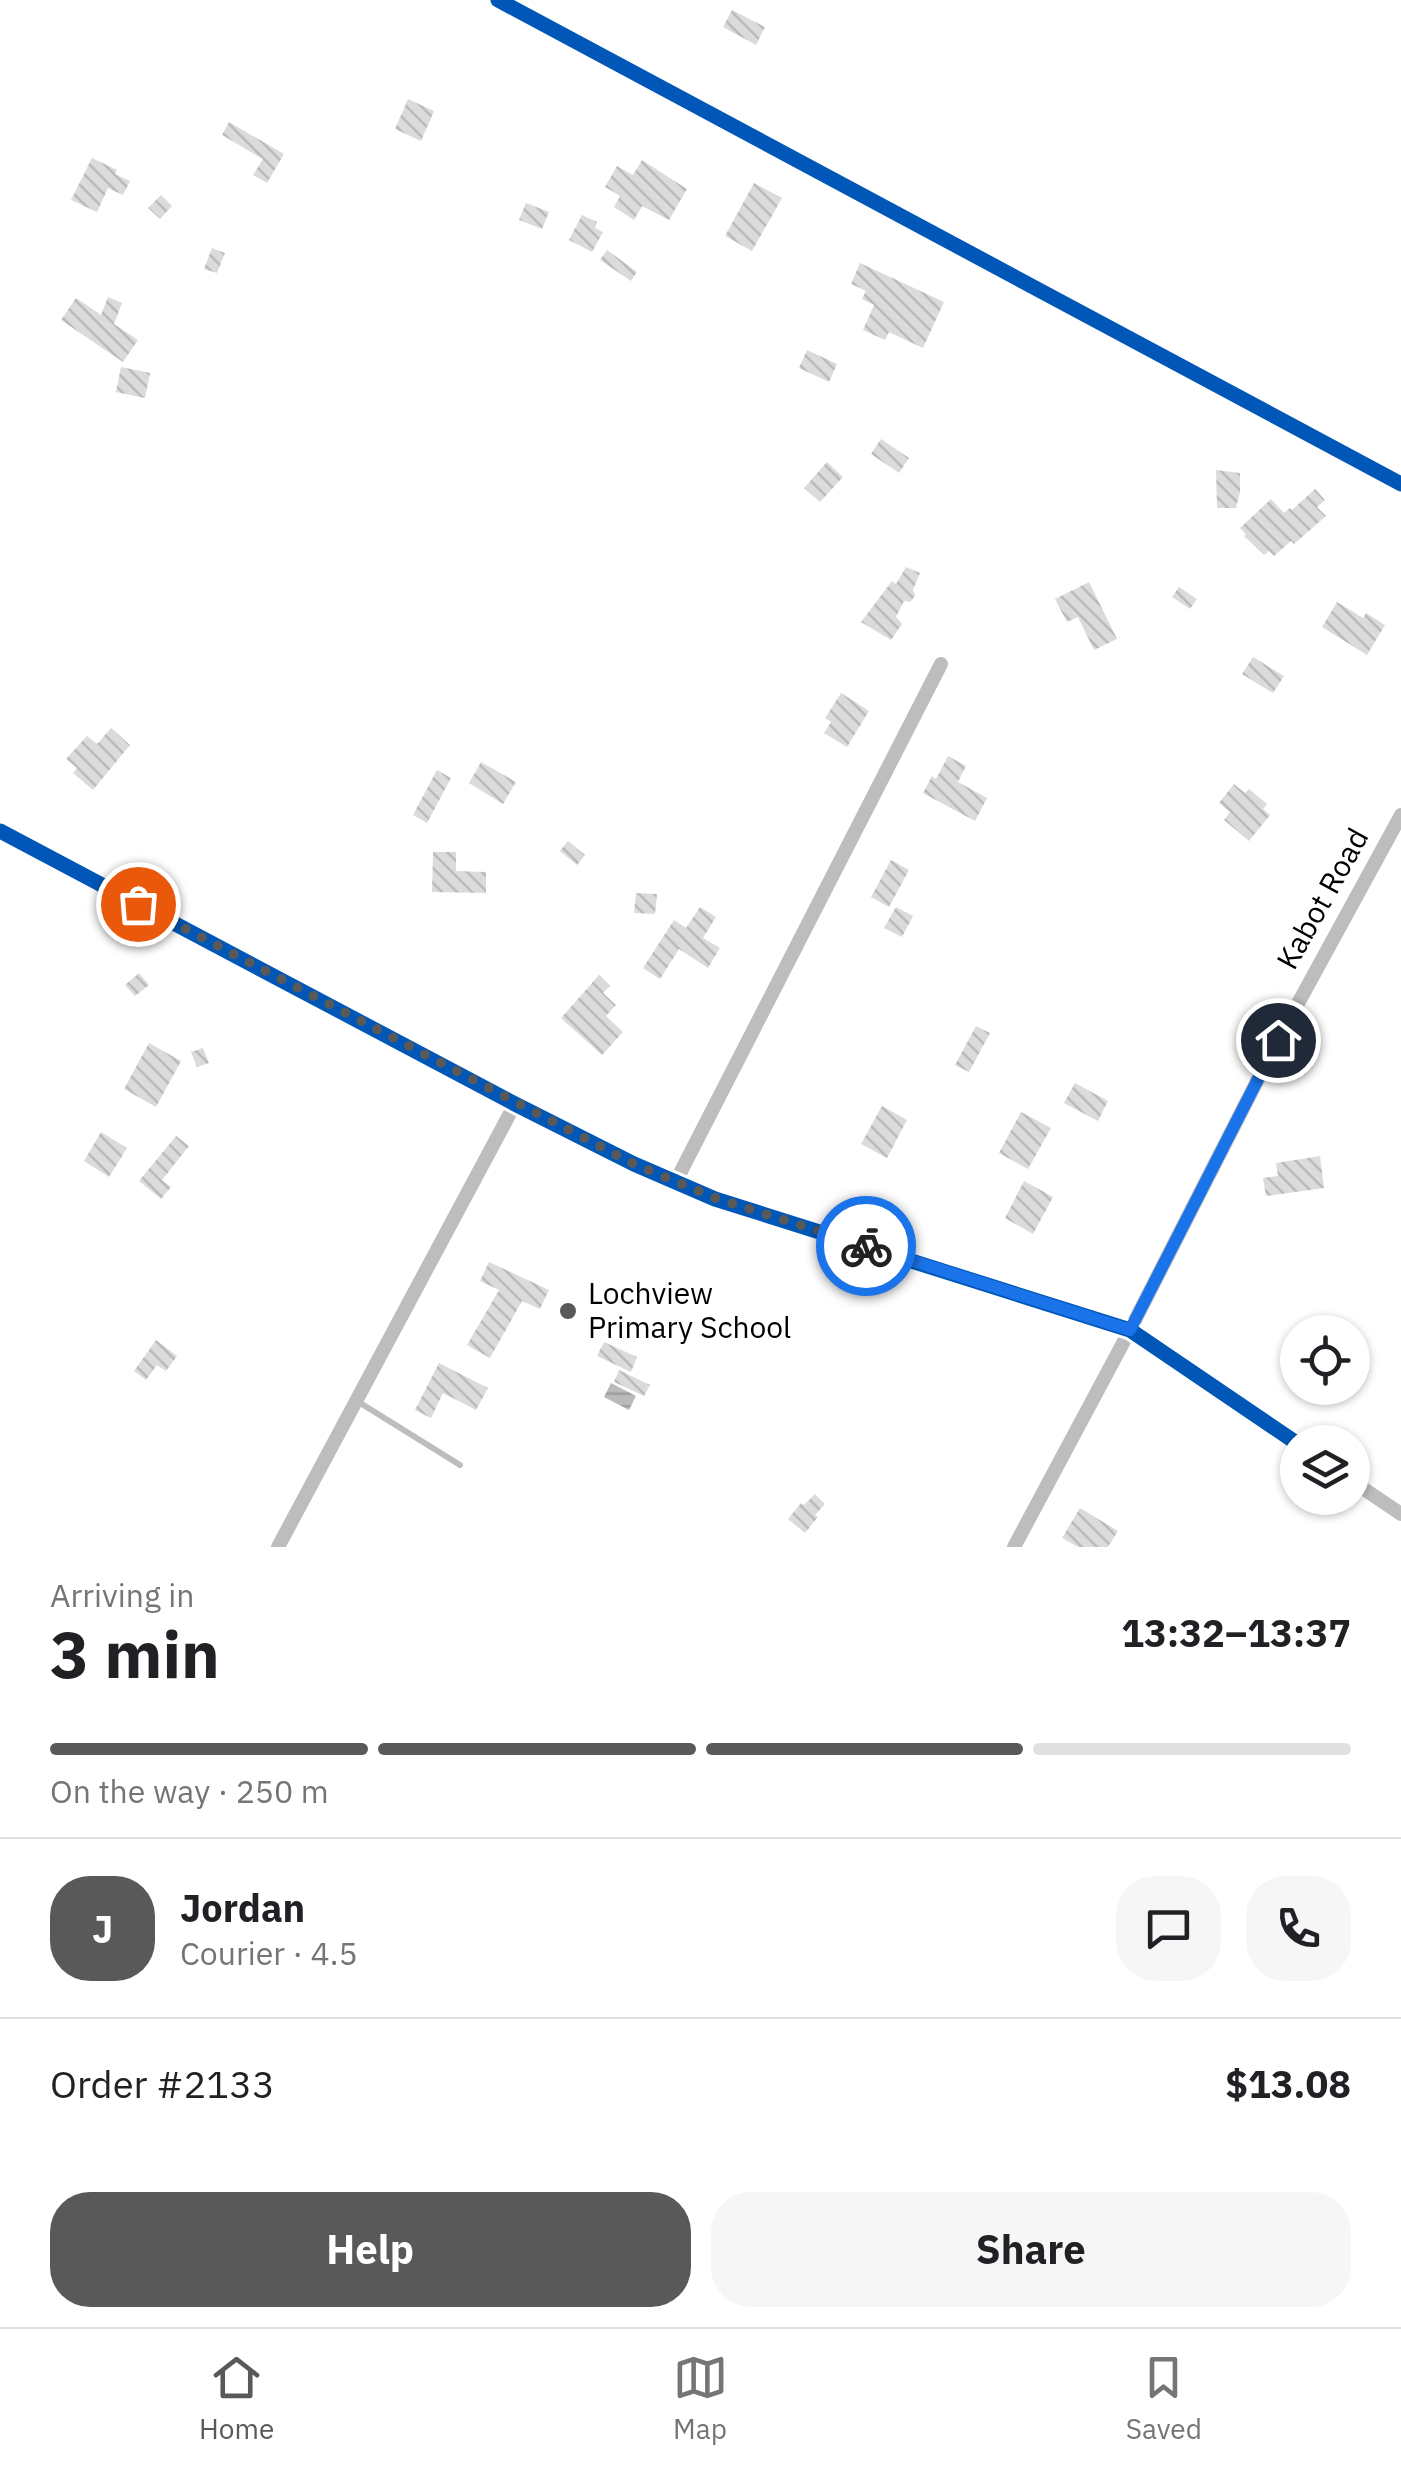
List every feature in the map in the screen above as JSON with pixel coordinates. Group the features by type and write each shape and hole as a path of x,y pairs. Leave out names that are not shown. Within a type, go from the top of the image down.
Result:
{"street":[{"path":"498,0 1401,484"},
{"path":"675,1183 941,664"},
{"name":"Kabot Road","path":"1014,1547 1278,1040 1401,815"},
{"path":"0,831 515,1104 675,1183 1130,1330 1280,1432"},
{"path":"278,1547 515,1104"},
{"path":"1370,1493 1401,1514"}],"lane":[{"path":"356,1401 460,1464"}],"shaded area":[{"path":"611,1383 636,1396 629,1410 604,1397"}],"building":[{"path":"732,10 765,27 756,45 723,27"},
{"path":"408,99 434,111 421,141 395,129"},
{"path":"229,122 284,154 267,183 253,175 263,159 222,135"},
{"path":"92,158 130,181 123,195 108,188 97,212 71,200"},
{"path":"642,160 687,189 669,220 642,206 634,220 614,207 620,196 605,187 617,166 633,175"},
{"path":"754,183 782,198 752,251 725,236"},
{"path":"161,195 172,206 160,219 148,208"},
{"path":"526,203 549,212 542,229 519,220"},
{"path":"582,215 597,222 595,228 603,232 592,252 569,240"},
{"path":"212,248 225,253 217,273 204,269"},
{"path":"607,250 637,272 631,281 600,260"},
{"path":"860,263 944,302 923,348 889,332 885,340 863,330 874,305 862,299 866,291 851,284"},
{"path":"108,297 122,303 114,324 138,340 123,362 61,320 76,298 101,315"},
{"path":"807,350 837,364 829,382 799,368"},
{"path":"121,367 150,373 145,398 116,392"},
{"path":"881,439 909,458 899,473 871,454"},
{"path":"827,462 843,477 820,502 804,488"},
{"path":"1216,470 1240,473 1236,508 1217,508"},
{"path":"1315,489 1325,500 1317,507 1326,516 1294,544 1291,541 1274,556 1269,551 1264,555 1244,536 1240,528 1271,499 1284,513"},
{"path":"906,567 920,573 913,590 915,596 910,602 904,601 896,617 902,624 891,640 861,622 892,581 896,584"},
{"path":"1089,582 1117,639 1094,650 1078,617 1067,622 1055,599"},
{"path":"1179,587 1197,599 1190,609 1172,597"},
{"path":"1337,602 1363,618 1366,613 1385,625 1367,655 1322,627"},
{"path":"1253,657 1284,676 1273,693 1242,674"},
{"path":"841,693 869,711 847,747 824,733 831,722 825,718"},
{"path":"111,728 130,745 93,790 73,773 77,768 66,759 87,736 97,744"},
{"path":"948,756 966,766 958,782 987,798 975,821 923,793"},
{"path":"481,762 516,782 503,804 469,783"},
{"path":"437,770 451,778 427,823 413,815"},
{"path":"1234,784 1245,793 1249,789 1267,804 1263,809 1270,815 1249,841 1224,820 1230,812 1219,803"},
{"path":"568,841 585,855 577,865 560,851"},
{"path":"433,852 456,852 456,871 486,872 486,893 432,892"},
{"path":"891,860 909,870 889,907 871,897"},
{"path":"636,893 657,894 655,914 634,913"},
{"path":"700,907 716,917 703,938 720,948 708,968 679,949 660,979 643,968 674,920 686,928"},
{"path":"896,907 913,916 902,937 884,928"},
{"path":"139,973 149,985 135,996 125,985"},
{"path":"599,975 610,986 603,993 616,1005 606,1016 623,1032 602,1055 561,1018"},
{"path":"976,1026 990,1033 969,1072 955,1065"},
{"path":"149,1043 181,1061 156,1107 124,1089"},
{"path":"203,1048 209,1063 197,1067 191,1052"},
{"path":"1075,1083 1108,1101 1098,1121 1064,1103"},
{"path":"882,1106 907,1120 887,1158 861,1144"},
{"path":"1021,1112 1051,1128 1028,1169 999,1153"},
{"path":"101,1132 127,1148 109,1177 84,1161"},
{"path":"176,1136 189,1146 162,1180 171,1187 161,1199 139,1181"},
{"path":"1320,1156 1324,1188 1266,1196 1263,1178 1278,1176 1276,1163"},
{"path":"1024,1181 1053,1197 1033,1234 1005,1218"},
{"path":"489,1262 549,1290 540,1309 522,1301 490,1358 467,1345 499,1290 480,1281"},
{"path":"156,1340 177,1356 166,1371 157,1365 146,1380 134,1371"},
{"path":"604,1342 637,1357 631,1372 597,1356"},
{"path":"439,1363 488,1388 476,1410 443,1393 431,1418 415,1410"},
{"path":"619,1370 650,1385 644,1396 614,1382"},
{"path":"815,1494 825,1504 805,1533 788,1519"},
{"path":"1080,1508 1118,1531 1108,1547 1078,1547 1062,1538"}],"cycle path":[{"path":"498,0 1401,484"},
{"path":"0,831 634,1164 715,1199 1130,1330 1280,1432"}],"way so far":[{"path":"138,904 634,1164 715,1198 866,1246"}],"place":[{"name":"Lochview Primary School","path":"568,1311"}],"route":[{"path":"866,1246 1130,1330 1278,1040"}]}
